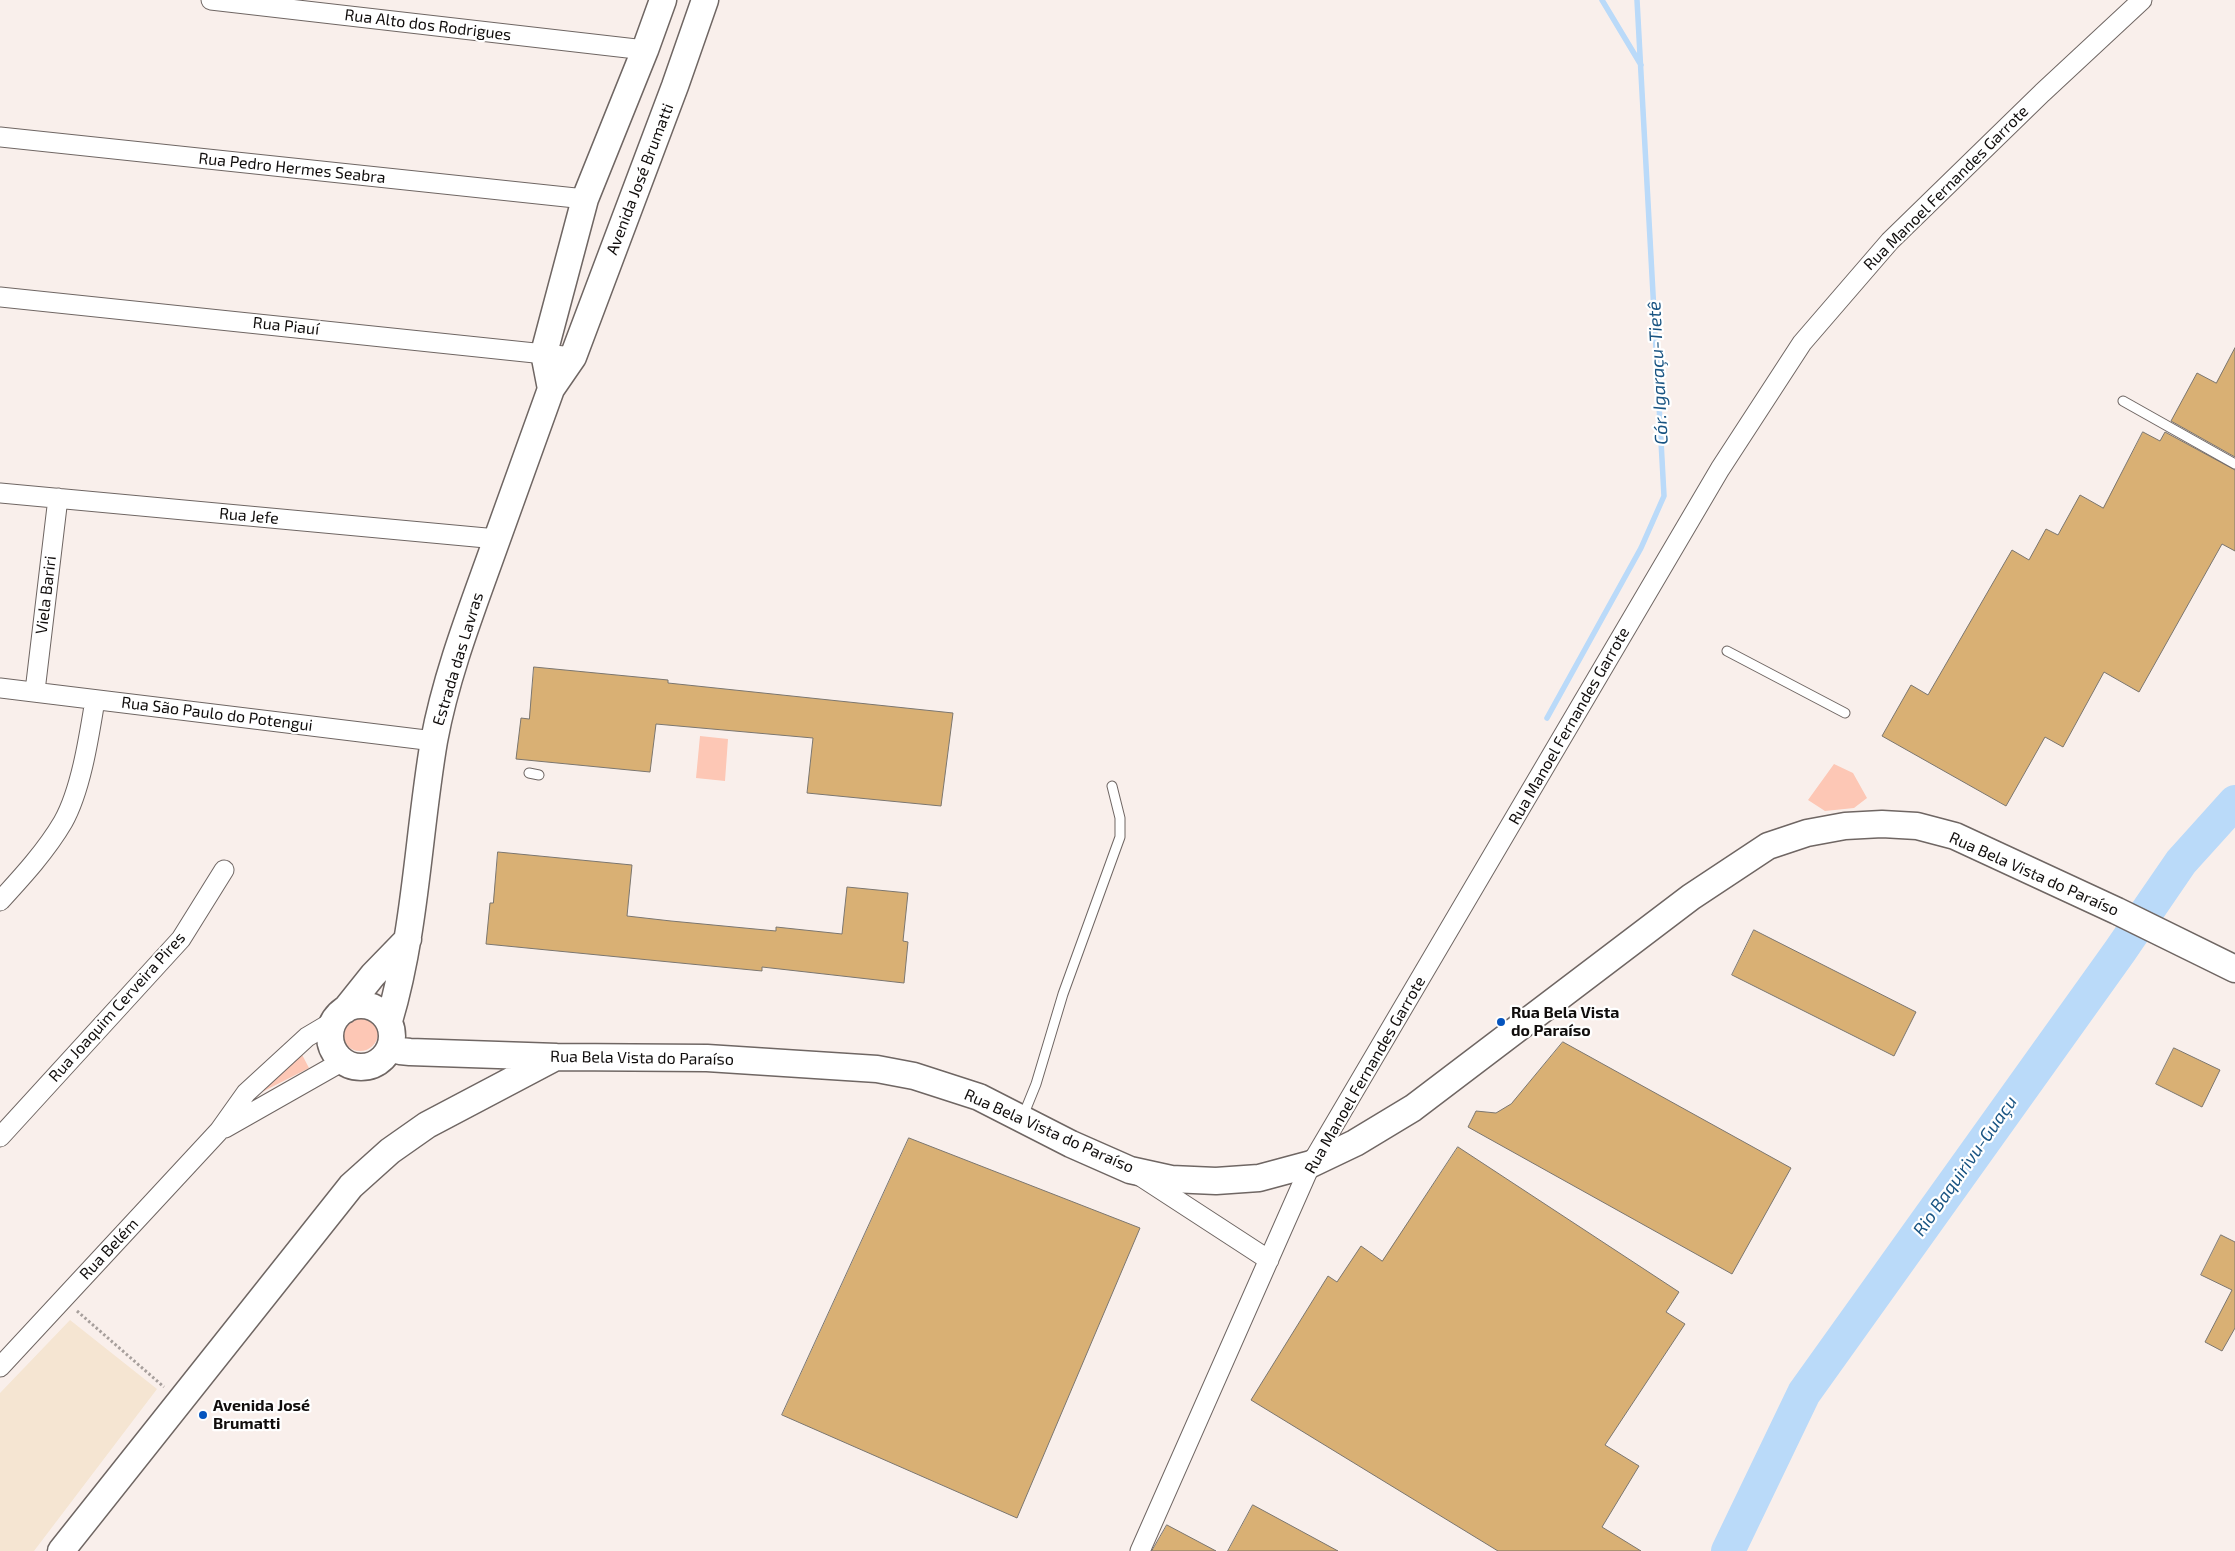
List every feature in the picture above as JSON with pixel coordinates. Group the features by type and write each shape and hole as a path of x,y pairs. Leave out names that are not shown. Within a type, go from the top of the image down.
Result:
{"main road":[{"path":"551,389 544,353 585,199 663,0"},
{"name":"Avenida José Brumatti","path":"573,357 675,86 705,0"},
{"name":"Estrada das Lavras","path":"390,1034 408,940 434,741 445,694 466,624 551,389 573,357"},
{"name":"Rua Bela Vista do Paraíso","path":"390,1034 400,1051 410,1052 557,1057 707,1058 877,1069 914,1076 979,1096 1071,1144 1130,1170 1171,1179 1216,1181 1259,1178 1311,1164 1355,1143 1413,1108 1691,897 1768,846 1807,833 1845,826 1882,824 1917,826 1955,836 2117,911 2235,969"},
{"path":"339,1015 354,1006 364,1005 375,1007 383,1013 390,1034 385,1057 374,1064 363,1067 352,1066 335,1053 331,1043 330,1032 339,1015 373,975 408,940"},
{"path":"61,1551 351,1186 390,1151 427,1125 557,1057"},
{"path":"374,1064 477,1068 495,1071 512,1079"}],"street":[{"name":"Rua Alto dos Rodrigues","path":"211,0 645,50"},
{"name":"Rua Manoel Fernandes Garrote","path":"1140,1551 1311,1164 1720,469 1802,343 1890,241 2042,93 2142,0"},
{"name":"Rua Pedro Hermes Seabra","path":"0,137 585,199"},
{"name":"Rua Piauí","path":"0,297 573,357"},
{"name":"Rua Jefe","path":"0,493 497,539"},
{"name":"Viela Bariri","path":"34,691 58,498"},
{"name":"Rua São Paulo do Potengui","path":"0,688 434,741"},
{"path":"0,901 30,868 63,822 78,783 88,742 95,700"},
{"name":"Rua Joaquim Cerveira Pires","path":"0,1137 181,939 224,870"},
{"name":"Rua Belém","path":"0,1367 219,1131 246,1093 307,1037 339,1015"},
{"name":"Rua Belém","path":"219,1131 343,1061"},
{"path":"1130,1170 1269,1260"}],"lane":[{"path":"2123,401 2235,464"},
{"path":"1727,651 1845,713"},
{"path":"529,773 539,775"},
{"path":"1022,1119 1036,1084 1063,994 1120,837 1120,818 1112,786"}],"path":[{"path":"63,1299 180,1401"}],"shaded area":[{"path":"700,736 728,739 725,781 696,778"},
{"path":"1834,764 1853,773 1867,798 1854,808 1825,811 1808,800"},
{"path":"360,1015 367,1016 373,1020 377,1026 377,1040 373,1046 367,1050 360,1051 353,1050 347,1046 343,1040 342,1033 343,1026 347,1020 353,1016"},
{"path":"298,1047 309,1068 262,1092"},
{"path":"70,1320 157,1389 34,1551 0,1551 0,1393"}],"building":[{"path":"2235,348 2235,457 2171,421 2197,373 2216,383"},
{"path":"2143,432 2160,441 2165,432 2235,470 2235,551 2222,544 2139,692 2104,672 2063,747 2045,737 2006,806 1882,736 1911,685 1928,695 2012,550 2029,560 2046,529 2058,535 2080,495 2103,508"},
{"path":"534,667 668,680 668,683 953,713 941,806 807,793 813,738 656,724 650,772 516,759 521,718 529,719"},
{"path":"498,852 632,865 627,916 671,921 776,931 776,927 842,934 847,887 908,893 903,941 908,942 904,983 762,967 762,971 486,944 490,903 493,903"},
{"path":"1754,930 1916,1012 1894,1056 1732,975"},
{"path":"1563,1042 1791,1168 1732,1274 1468,1127 1476,1111 1496,1113 1511,1104"},
{"path":"2174,1048 2220,1070 2202,1107 2156,1084"},
{"path":"909,1138 1140,1228 1017,1518 782,1415"},
{"path":"1458,1147 1679,1292 1666,1312 1685,1324 1605,1445 1639,1466 1602,1527 1641,1551 1498,1551 1251,1400 1328,1276 1337,1282 1361,1246 1382,1261"},
{"path":"2221,1235 2235,1242 2235,1328 2222,1351 2205,1342 2232,1290 2201,1275"},
{"path":"1253,1505 1338,1551 1228,1551"},
{"path":"1167,1525 1216,1551 1152,1551"}],"waterway":[{"path":"1602,0 1641,65"},
{"name":"Cór. Igaraçu-Tietê","path":"1547,718 1641,548 1664,496 1637,0"},
{"name":"Rio Baquirivu-Guaçu","path":"1728,1551 1804,1393 2120,951 2181,862 2235,802"}],"place":[{"name":"Rua Bela Vista do Paraíso","path":"1501,1022"},
{"name":"Avenida José Brumatti","path":"203,1415"}]}
